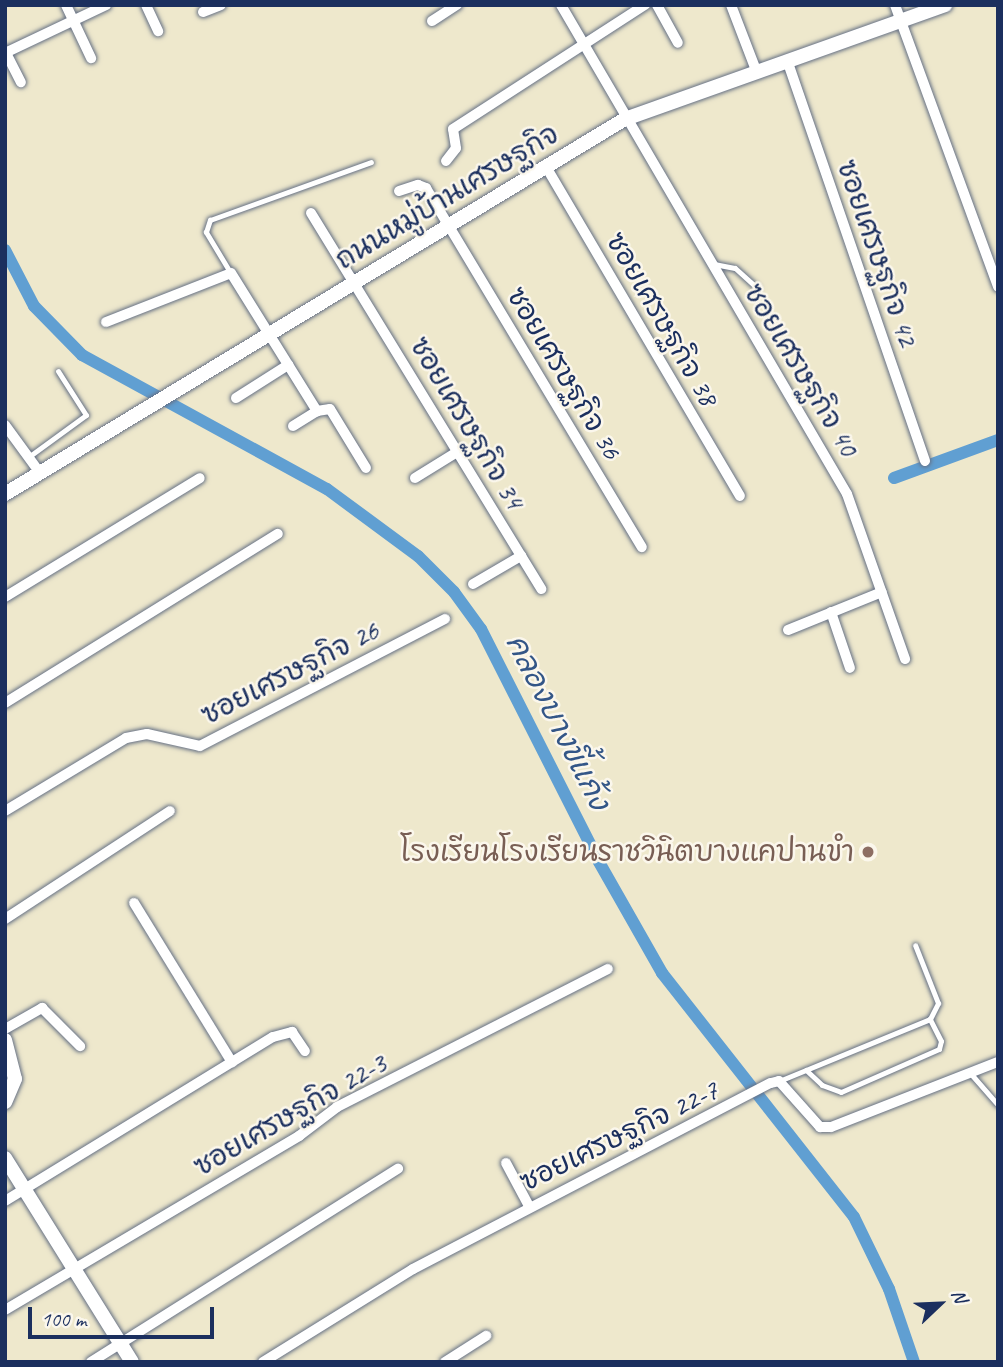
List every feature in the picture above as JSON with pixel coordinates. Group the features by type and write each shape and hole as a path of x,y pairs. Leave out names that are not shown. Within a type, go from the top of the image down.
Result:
{"street":[{"path":"66,5 91,58"},
{"path":"21,82 6,52 106,5"},
{"path":"146,5 158,31"},
{"path":"203,12 221,5"},
{"path":"432,21 457,5"},
{"name":"ซอยเศรษฐกิจ 40","path":"561,5 625,119 847,494 905,659"},
{"path":"446,161 456,148 453,129 645,5"},
{"path":"657,5 678,43"},
{"path":"731,5 756,69"},
{"path":"895,5 998,287"},
{"name":"ถนนหมู่บ้านเศรษฐกิจ","path":"5,494 184,387 447,223 625,119 756,69 945,5"},
{"name":"ซอยเศรษฐกิจ 42","path":"787,60 925,461"},
{"name":"ซอยเศรษฐกิจ 38","path":"545,165 740,496"},
{"name":"ซอยเศรษฐกิจ 36","path":"399,191 426,188 642,547"},
{"name":"ซอยเศรษฐกิจ 34","path":"311,214 355,281 541,589"},
{"path":"106,322 231,273 317,411"},
{"path":"236,398 288,365"},
{"path":"293,426 317,411 330,409 366,468"},
{"path":"5,425 40,473"},
{"path":"415,478 457,452"},
{"path":"5,597 200,478"},
{"path":"5,703 278,534"},
{"path":"473,584 521,556"},
{"path":"788,630 881,592"},
{"path":"831,612 850,668"},
{"name":"ซอยเศรษฐกิจ 26","path":"5,811 126,738 147,734 200,746 445,619"},
{"path":"5,919 170,811"},
{"path":"134,903 232,1062"},
{"name":"ซอยเศรษฐกิจ 22-3","path":"5,1310 299,1136 337,1107 608,970"},
{"path":"5,1029 42,1008 80,1046"},
{"path":"5,1201 287,1031 299,1035 305,1051"},
{"path":"5,1040 15,1079 5,1102"},
{"path":"775,1082 820,1128 831,1128 998,1062"},
{"name":"ซอยเศรษฐกิจ 22-7","path":"263,1362 413,1269 529,1206 775,1082"},
{"path":"5,1158 132,1362"},
{"path":"506,1163 529,1206"},
{"path":"91,1362 398,1170"},
{"path":"445,1362 486,1336"}],"lane":[{"path":"231,273 206,232 210,220 371,162"},
{"path":"712,265 723,262 735,268 757,288"},
{"path":"27,458 86,415 58,371"},
{"path":"775,1082 930,1020 938,1003 915,945"},
{"path":"806,1070 822,1085 841,1092 939,1049 941,1041 930,1020"},
{"path":"971,1074 998,1105"}],"waterway":[{"name":"คลองบางขี้แก้ง","path":"5,250 34,306 82,355 327,489 418,556 454,592 481,629 599,862 662,973 854,1217 889,1289 914,1362"},
{"path":"894,478 998,440"}],"place":[{"name":"โรงเรียนโรงเรียนราชวินิตบางแคปานขำ","path":"868,852"}]}
